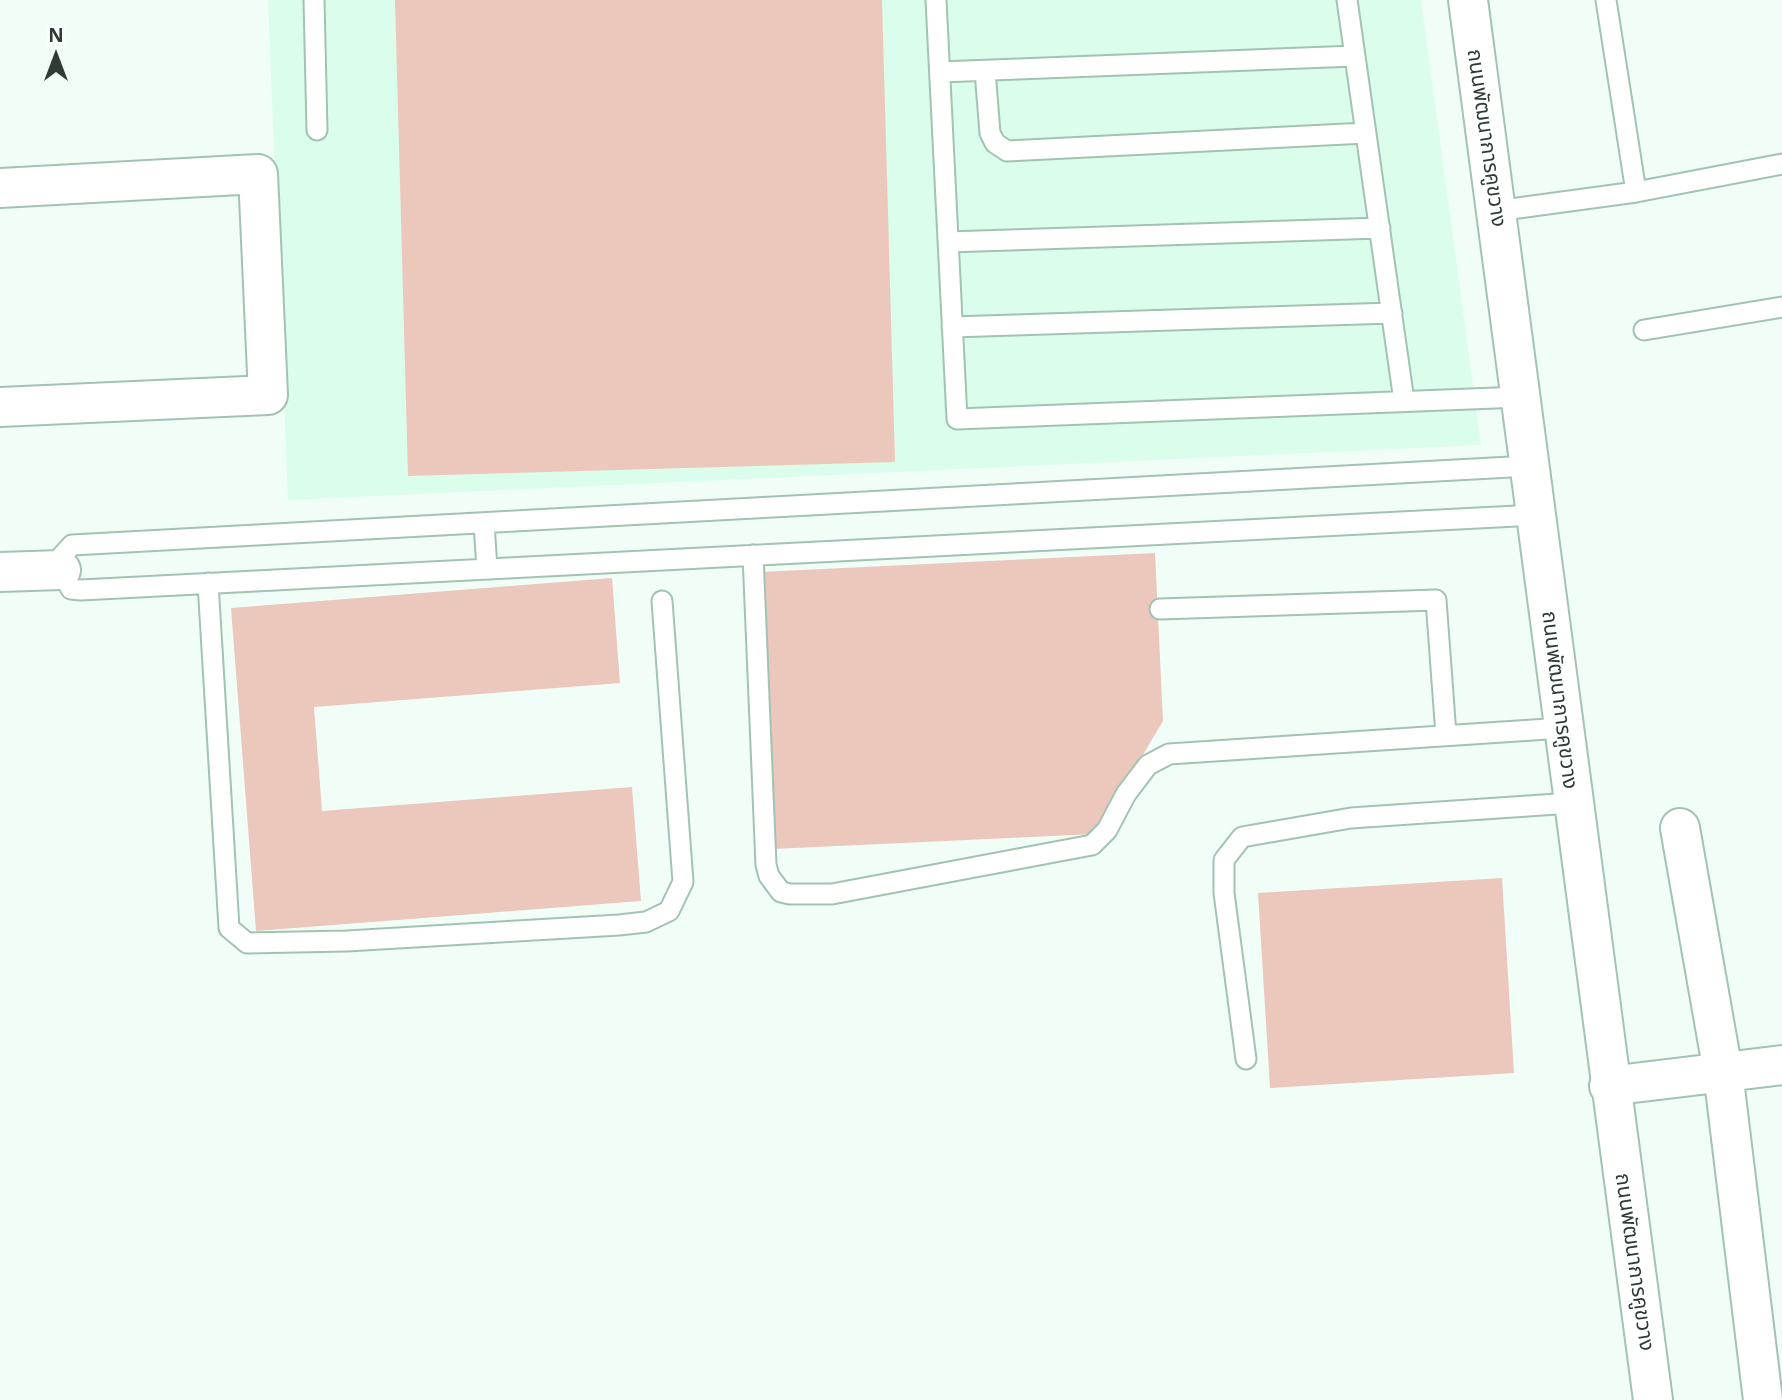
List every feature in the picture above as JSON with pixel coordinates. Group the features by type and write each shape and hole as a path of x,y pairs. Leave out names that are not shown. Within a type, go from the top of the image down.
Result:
{"street":[{"name":"ถนนพัฒนาการคูขวาง","path":"1468,0 1609,1086 1653,1400"},
{"path":"0,188 258,174 268,395 0,407"},
{"path":"0,572 61,570"},
{"path":"1680,828 1723,1072 1763,1400"},
{"path":"1609,1086 1782,1065"}],"lane":[{"path":"314,0 317,131"},
{"path":"936,0 957,419 1521,397"},
{"path":"1347,0 1404,401"},
{"path":"1606,0 1636,192"},
{"path":"940,72 1354,55"},
{"path":"985,71 990,133 995,143 1007,151 1366,133"},
{"path":"1496,211 1636,192 1782,163"},
{"path":"948,242 1380,228"},
{"path":"1644,330 1782,307"},
{"path":"952,327 1392,313"},
{"path":"1529,466 72,545 61,557 61,570 71,589 81,590 1536,516"},
{"path":"484,523 487,569"},
{"path":"753,555 766,866 769,876 781,892 832,894 1091,845 1107,830 1126,794 1148,765 1169,754 1563,728"},
{"path":"208,583 229,928 247,943 346,941 619,925 646,922 669,911 682,883 662,601"},
{"path":"1160,609 1436,600 1446,735"},
{"path":"1246,1059 1224,893 1224,860 1242,836 1351,818 1572,803"}],"shaded area":[{"path":"268,0 1421,0 1481,445 288,500"}],"building":[{"path":"395,0 882,0 895,462 408,476"},
{"path":"1155,553 1163,721 1096,834 773,849 760,572"},
{"path":"612,578 620,683 314,707 322,811 632,787 641,901 256,931 231,608"},
{"path":"1502,878 1514,1073 1270,1088 1258,893"}]}
